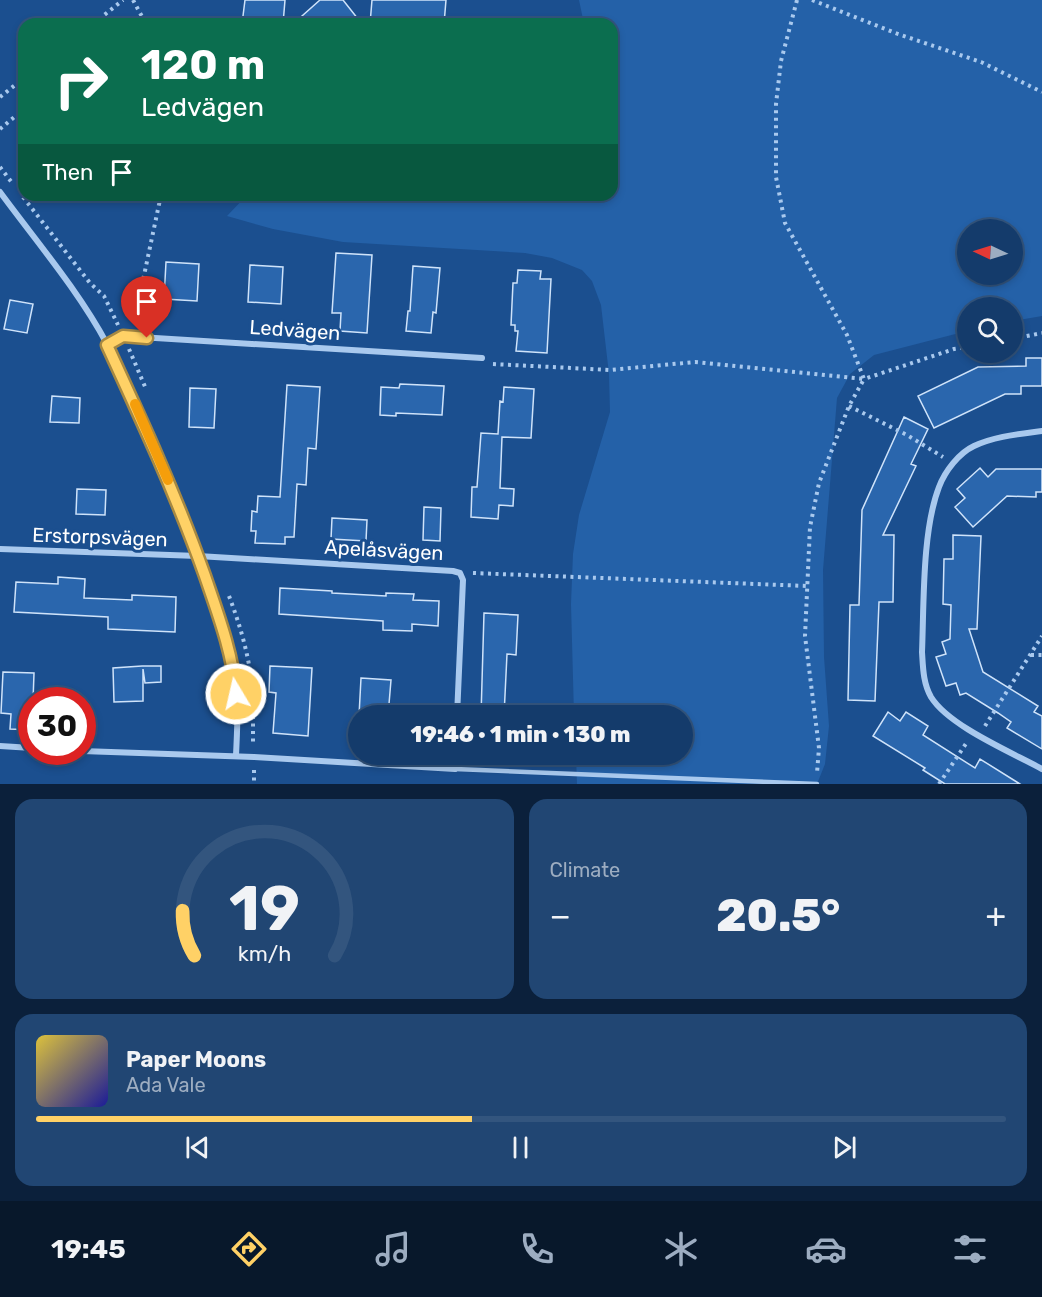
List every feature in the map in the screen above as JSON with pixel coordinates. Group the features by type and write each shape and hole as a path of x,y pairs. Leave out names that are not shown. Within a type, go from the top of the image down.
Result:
{"street":[{"path":"0,192 84,307 107,345 145,427 214,601 235,681 238,708 236,756"},
{"path":"107,345 123,336"},
{"name":"Ledvägen","path":"123,336 482,358"},
{"path":"1042,431 993,439 973,447 954,463 939,486 932,512 922,652 923,676 930,696 944,713 1042,769"},
{"name":"Erstorpsvägen","path":"0,549 198,556"},
{"name":"Apelåsvägen","path":"198,556 460,573 463,580 457,705"},
{"path":"0,746 18,747"},
{"path":"96,751 236,756 455,769 455,765"}],"lane":[{"path":"455,769 817,784"}],"path":[{"path":"100,18 123,0"},
{"path":"133,0 142,18"},
{"path":"797,0 781,61 776,104 776,177 785,223 847,335 864,379"},
{"path":"812,0 898,34 981,62 1042,92"},
{"path":"0,97 18,83"},
{"path":"0,129 18,114"},
{"path":"0,167 14,185"},
{"path":"26,201 90,283 104,296 123,336 133,329 160,201"},
{"path":"1023,337 1042,333"},
{"path":"482,358 494,365 610,370 695,362 864,379 957,349"},
{"path":"817,784 819,748 805,636 810,526 819,483 849,406 864,379"},
{"path":"849,406 954,463"},
{"path":"460,573 807,586"},
{"path":"939,784 969,740 980,735 1042,636"},
{"path":"1031,655 1042,655"}],"shaded area":[{"path":"579,0 1042,0 1042,316 1023,319 1023,297 957,297 957,334 874,355 850,374 837,398 823,570 824,657 829,726 825,764 817,784 577,784 576,765 693,765 693,705 574,705 571,604 573,554 579,515 610,412 609,374 601,305 592,281 582,270 552,258 525,253 343,242 273,229 227,216 241,201 618,201 618,18 583,18"}],"building":[{"path":"245,0 285,0 284,18 243,18"},
{"path":"320,0 343,0 357,18 300,18"},
{"path":"372,0 446,0 444,18 370,18"},
{"path":"336,253 372,255 367,333 340,331 341,313 332,313"},
{"path":"166,262 199,264 197,301 164,299"},
{"path":"250,265 283,267 281,304 248,302"},
{"path":"413,266 440,268 436,313 433,312 431,333 406,331 408,311 410,311"},
{"path":"518,270 541,271 540,279 551,279 547,353 516,351 518,331 515,331 515,325 511,325 513,283 517,283"},
{"path":"10,300 33,304 27,333 4,329"},
{"path":"1026,358 1042,358 1042,386 1021,386 1021,394 1005,394 934,428 918,396 978,367 1026,366"},
{"path":"400,384 444,386 442,415 396,413 396,416 380,415 381,387 399,388"},
{"path":"287,385 320,387 316,449 308,448 306,485 297,484 294,537 285,537 285,544 255,543 256,531 251,531 252,511 257,512 258,496 280,497"},
{"path":"504,387 534,389 531,438 502,437 500,488 514,489 513,506 499,505 498,519 471,517 472,487 477,487 481,433 498,434 500,401 503,402"},
{"path":"190,388 216,389 214,428 189,427"},
{"path":"52,396 80,398 79,423 50,422"},
{"path":"904,417 928,429 911,464 916,466 883,535 894,535 893,602 879,602 875,701 848,700 850,605 859,605 862,510"},
{"path":"980,468 988,477 996,469 1042,469 1042,492 1036,492 1036,497 1007,496 973,527 955,507 965,498 957,489"},
{"path":"77,489 106,490 105,515 76,514"},
{"path":"424,507 441,508 440,541 423,540"},
{"path":"332,518 367,520 366,541 331,539"},
{"path":"953,535 981,536 977,629 969,629 983,672 1038,706 1034,712 1042,716 1042,749 1007,728 1011,722 998,713 966,693 960,695 956,683 946,686 936,657 946,654 942,642 950,639 951,605 943,604 944,559 953,559"},
{"path":"58,577 85,579 84,598 132,600 132,595 176,597 175,632 108,629 108,617 14,612 16,582 58,584"},
{"path":"280,588 386,596 386,593 414,594 413,600 439,601 438,626 412,624 412,631 383,630 383,621 279,614"},
{"path":"484,613 518,615 516,655 507,654 505,705 481,705"},
{"path":"161,666 161,682 145,683 143,669 143,701 114,702 113,668"},
{"path":"270,666 312,668 308,736 273,733 276,693 269,692"},
{"path":"3,672 34,673 34,687 18,687 18,729 10,729 11,714 1,713"},
{"path":"361,678 391,680 389,705 360,705"},
{"path":"888,712 900,721 906,712 928,726 923,735 975,768 980,759 1020,784 945,784 923,770 925,768 873,736"}],"slow traffic":[{"path":"135,404 168,480"}],"route":[{"path":"147,338 123,336 107,345 145,427 198,556 228,649 236,694"}]}
